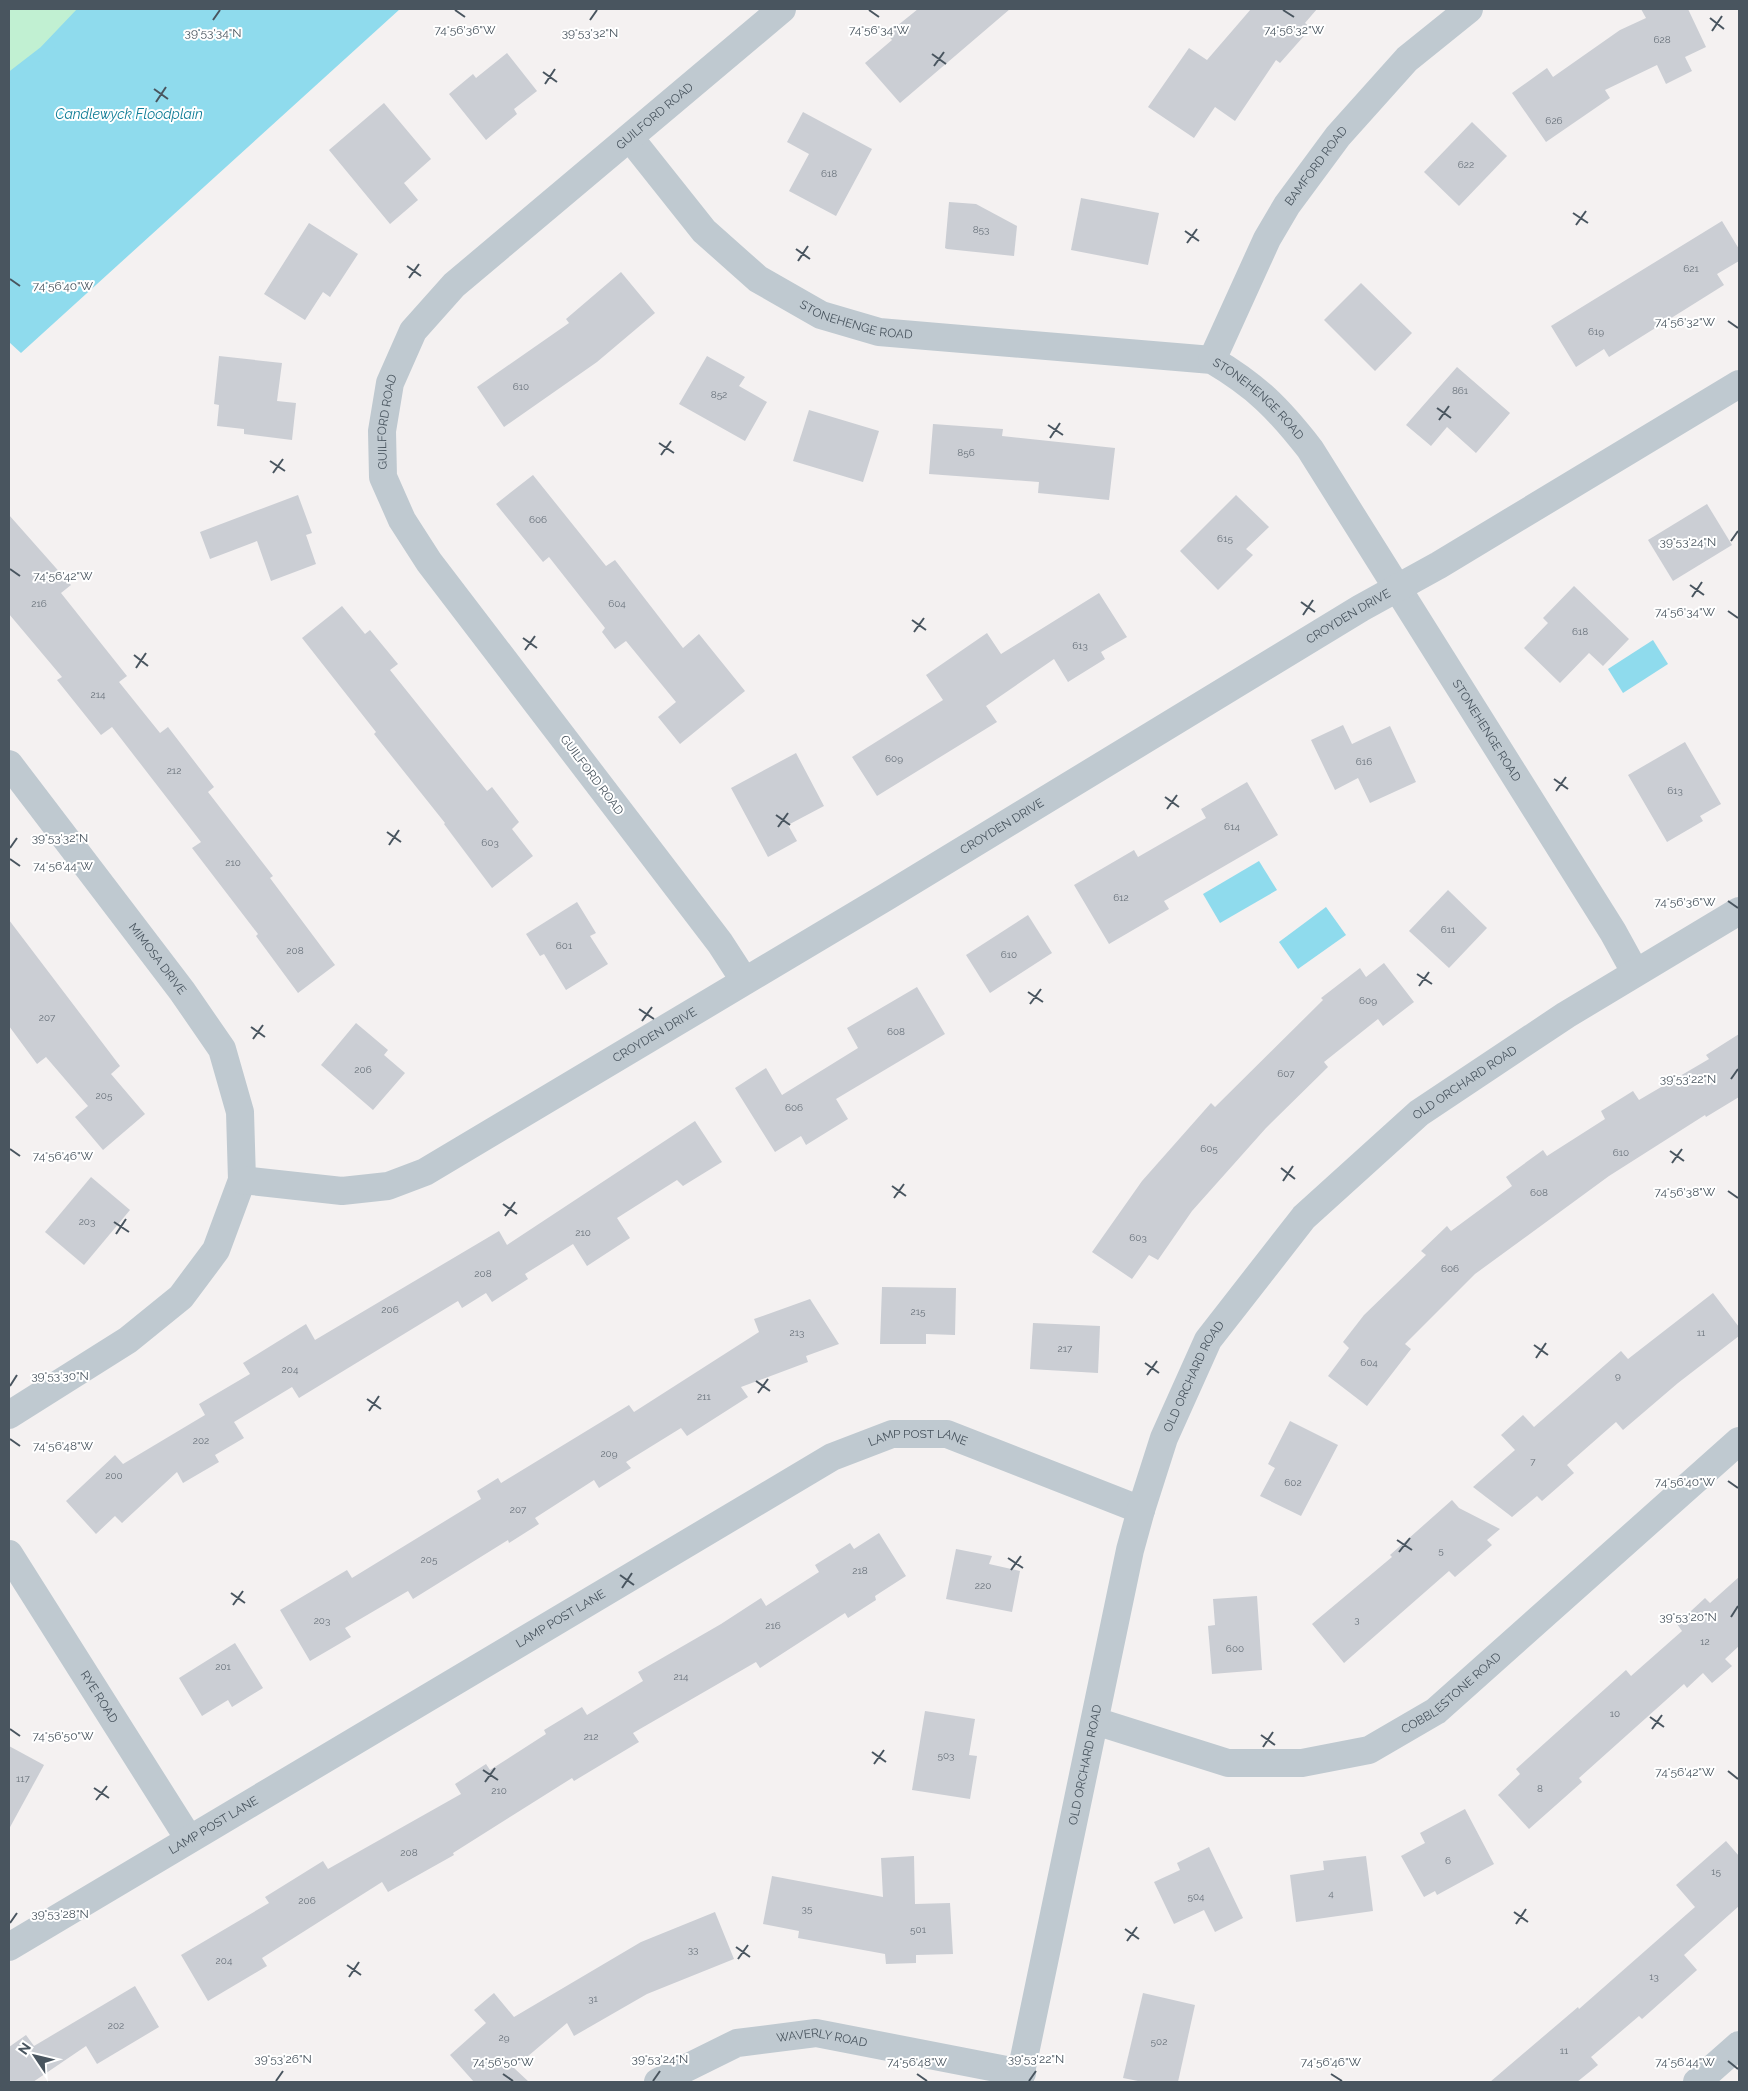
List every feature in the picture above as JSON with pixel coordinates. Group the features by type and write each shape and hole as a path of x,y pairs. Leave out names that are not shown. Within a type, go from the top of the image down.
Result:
{"street":[{"name":"GUILFORD ROAD","path":"744,980 720,943 429,562 402,520 383,477 382,430 390,383 413,331 454,286 782,9"},
{"name":"BAMFORD ROAD","path":"1212,360 1267,239 1287,205 1338,136 1407,59 1469,9"},
{"name":"STONEHENGE ROAD","path":"630,138 704,231 758,279 821,315 879,332 1212,360 1238,375 1263,394 1288,420 1310,449 1613,932 1635,972"},
{"name":"CROYDEN DRIVE","path":"242,1180 342,1191 388,1186 425,1172 886,897 1159,730 1739,384"},
{"name":"MIMOSA DRIVE","path":"9,764 182,991 222,1049 240,1112 242,1180"},
{"name":"OLD ORCHARD ROAD","path":"1021,2078 1130,1550 1164,1438 1208,1340 1304,1217 1419,1113 1566,1014 1739,911"},
{"path":"9,1415 128,1340 180,1297 216,1250 242,1180"},
{"name":"LAMP POST LANE","path":"9,1947 832,1457 892,1434 947,1434 1141,1510"},
{"name":"COBBLESTONE ROAD","path":"1095,1721 1228,1763 1302,1763 1369,1750 1436,1711 1739,1441"},
{"name":"RYE ROAD","path":"9,1554 189,1839"},
{"name":"WAVERLY ROAD","path":"658,2082 737,2043 816,2033 1021,2078"},
{"path":"1697,2082 1739,2045"}],"green space":[{"path":"9,9 84,9 44,51 9,78"}],"water":[{"name":"Candlewyck Floodplain","path":"84,9 400,9 21,353 9,342 9,78 44,51"},
{"path":"1653,640 1668,664 1623,693 1608,669"},
{"path":"1259,861 1277,890 1220,923 1203,894"},
{"path":"1326,907 1346,935 1298,969 1279,942"}],"building":[{"path":"918,9 1010,9 900,103 865,63 892,40 887,34"},
{"path":"1251,9 1317,9 1305,23 1311,28 1280,63 1276,60 1235,121 1215,107 1194,138 1148,107 1189,48 1207,60"},
{"path":"1641,9 1688,9 1706,47 1685,57 1692,71 1666,84 1657,65 1605,90 1610,98 1546,142 1512,93 1547,68 1553,77 1620,30 1646,18"},
{"path":"507,53 537,91 514,109 517,114 486,140 449,94 473,74 476,78"},
{"path":"384,103 431,159 404,183 418,200 390,224 329,150"},
{"path":"803,112 872,149 836,216 789,191 809,154 787,142"},
{"path":"1472,122 1507,156 1459,206 1424,172"},
{"path":"1081,198 1159,213 1148,265 1071,250"},
{"path":"949,202 976,204 1017,226 1014,256 945,248"},
{"path":"1722,221 1739,249 1739,261 1717,274 1724,285 1609,357 1604,349 1576,367 1551,326"},
{"path":"309,223 358,254 330,297 323,292 305,320 264,294"},
{"path":"621,272 655,313 597,362 504,427 477,387 569,323 566,319"},
{"path":"1361,283 1412,333 1375,371 1324,320"},
{"path":"219,356 282,363 277,401 296,403 292,440 244,434 244,429 217,426 219,405 214,404"},
{"path":"707,356 745,377 739,386 767,402 745,441 679,404"},
{"path":"1457,367 1510,413 1476,453 1447,427 1431,446 1406,425"},
{"path":"809,410 879,431 863,482 793,461"},
{"path":"933,424 1003,429 1002,436 1115,448 1109,500 1038,493 1039,482 929,474"},
{"path":"533,475 606,566 615,560 683,648 699,634 745,691 680,744 658,717 676,702 626,641 615,649 602,632 605,628 549,557 543,562 496,504"},
{"path":"298,495 312,533 306,535 316,564 271,581 257,541 210,559 200,532"},
{"path":"1236,495 1269,527 1246,549 1253,555 1218,590 1180,551"},
{"path":"1707,504 1732,545 1673,581 1648,540"},
{"path":"9,515 71,585 61,593 127,676 119,682 160,733 168,727 214,787 208,792 273,876 270,878 335,965 298,993 256,936 258,934 192,848 201,842 112,727 101,735 57,680 62,677 9,614"},
{"path":"1574,586 1629,639 1603,666 1589,653 1560,683 1524,648 1548,623 1543,618"},
{"path":"1099,593 1127,637 1101,652 1105,659 1068,682 1054,659 986,706 997,722 877,796 852,757 943,700 926,675 987,633 1001,654"},
{"path":"342,606 365,634 370,630 398,664 390,670 487,791 492,787 519,822 512,829 533,856 492,888 445,823 374,734 376,732 302,638"},
{"path":"1343,725 1352,744 1390,726 1416,782 1370,803 1358,778 1335,790 1311,740"},
{"path":"1685,742 1721,804 1700,816 1703,821 1667,842 1628,775"},
{"path":"796,753 824,806 788,825 797,841 768,857 731,788"},
{"path":"1247,782 1278,835 1164,901 1169,909 1109,944 1074,885 1134,850 1138,857 1206,818 1201,809"},
{"path":"1448,890 1487,928 1449,968 1409,931"},
{"path":"577,902 596,933 590,936 608,964 566,990 544,954 540,956 526,934"},
{"path":"1028,915 1052,953 990,993 966,955"},
{"path":"9,920 120,1066 111,1074 145,1114 103,1150 75,1117 88,1106 46,1057 37,1064 9,1026"},
{"path":"1384,963 1414,1002 1383,1026 1378,1019 1324,1062 1328,1067 1266,1128 1192,1211 1158,1260 1149,1255 1132,1279 1092,1252 1142,1181 1211,1103 1215,1107 1323,1000 1321,998 1360,968 1366,977"},
{"path":"917,987 945,1034 836,1099 848,1119 806,1145 801,1136 775,1152 735,1088 766,1068 782,1095 858,1048 847,1028"},
{"path":"356,1023 388,1050 384,1055 405,1073 373,1110 321,1065"},
{"path":"1739,1034 1739,1097 1706,1117 1705,1115 1609,1176 1475,1274 1405,1344 1411,1349 1367,1406 1328,1376 1349,1348 1343,1342 1364,1315 1426,1255 1421,1251 1447,1226 1451,1231 1512,1186 1506,1177 1543,1150 1547,1156 1605,1119 1601,1111 1633,1091 1639,1100 1709,1059 1706,1055"},
{"path":"695,1121 722,1162 683,1186 677,1180 617,1218 630,1238 587,1266 573,1244 525,1274 528,1279 492,1302 486,1293 462,1308 458,1301 299,1398 292,1387 234,1422 244,1438 215,1455 219,1462 183,1483 177,1472 122,1523 115,1516 96,1534 66,1501 115,1455 123,1464 205,1415 199,1404 250,1374 243,1363 306,1324 315,1340 499,1231 507,1245"},
{"path":"91,1177 130,1210 84,1265 45,1232"},
{"path":"882,1287 956,1288 955,1335 926,1334 926,1344 880,1344"},
{"path":"1713,1293 1739,1327 1739,1336 1678,1383 1623,1430 1616,1422 1567,1465 1574,1473 1542,1501 1537,1496 1512,1517 1473,1487 1515,1450 1501,1435 1523,1415 1534,1427 1621,1351 1628,1359"},
{"path":"810,1299 839,1344 806,1356 808,1362 741,1387 748,1397 687,1436 681,1428 626,1462 631,1468 599,1488 594,1480 535,1518 539,1524 509,1543 508,1540 413,1599 408,1591 345,1628 351,1637 310,1661 280,1610 347,1570 352,1578 481,1499 477,1491 498,1478 501,1483 629,1405 634,1412 759,1332 754,1319"},
{"path":"1033,1323 1100,1326 1098,1373 1030,1369"},
{"path":"1290,1421 1338,1445 1301,1516 1260,1496 1275,1468 1268,1464"},
{"path":"1452,1500 1459,1508 1500,1529 1487,1540 1492,1545 1455,1577 1449,1571 1344,1663 1312,1624 1392,1557 1390,1555"},
{"path":"879,1533 906,1576 875,1596 876,1600 848,1618 845,1613 760,1668 756,1662 633,1733 639,1742 574,1781 572,1778 453,1853 454,1855 388,1892 382,1882 262,1958 267,1966 208,2001 181,1955 269,1903 265,1897 323,1861 328,1869 461,1794 455,1784 486,1764 490,1770 546,1734 544,1730 582,1707 587,1715 643,1681 638,1672 721,1624 761,1598 766,1606 819,1572 815,1565 850,1543 854,1549"},
{"path":"956,1549 992,1556 989,1564 1020,1571 1012,1612 946,1599"},
{"path":"1739,1577 1739,1646 1725,1659 1732,1666 1712,1683 1703,1673 1687,1688 1684,1684 1579,1778 1582,1782 1529,1829 1498,1795 1520,1774 1516,1769 1626,1670 1631,1676 1682,1631 1677,1624 1705,1598 1710,1603"},
{"path":"1257,1596 1262,1670 1212,1674 1208,1626 1215,1625 1213,1599"},
{"path":"235,1643 263,1688 232,1707 228,1700 202,1716 179,1678"},
{"path":"925,1711 975,1719 969,1755 977,1756 970,1799 912,1790"},
{"path":"9,1746 44,1765 9,1829"},
{"path":"1465,1809 1494,1864 1437,1895 1435,1891 1424,1897 1401,1856 1425,1843 1420,1833"},
{"path":"1726,1841 1739,1856 1739,1906 1684,1955 1697,1970 1642,2019 1639,2016 1591,2057 1598,2065 1577,2082 1490,2082 1578,2007 1579,2009 1695,1907 1676,1885"},
{"path":"1209,1847 1243,1918 1215,1932 1204,1910 1174,1924 1154,1882 1180,1870 1177,1863"},
{"path":"914,1856 915,1904 950,1903 953,1954 916,1955 916,1963 886,1964 885,1954 798,1938 799,1931 763,1924 772,1876 883,1897 881,1858"},
{"path":"1366,1856 1373,1911 1296,1922 1290,1875 1324,1870 1323,1861"},
{"path":"715,1912 734,1959 647,1994 574,2036 567,2023 514,2068 529,2082 474,2082 450,2055 486,2023 474,2010 494,1993 514,2017 641,1942"},
{"path":"135,1986 159,2027 97,2064 86,2046 33,2082 9,2082 9,2047 26,2035 34,2046"},
{"path":"1143,1993 1195,2005 1178,2082 1143,2082 1123,2078"}],"waterway":[{"path":"9,78 44,51 84,9"}]}
